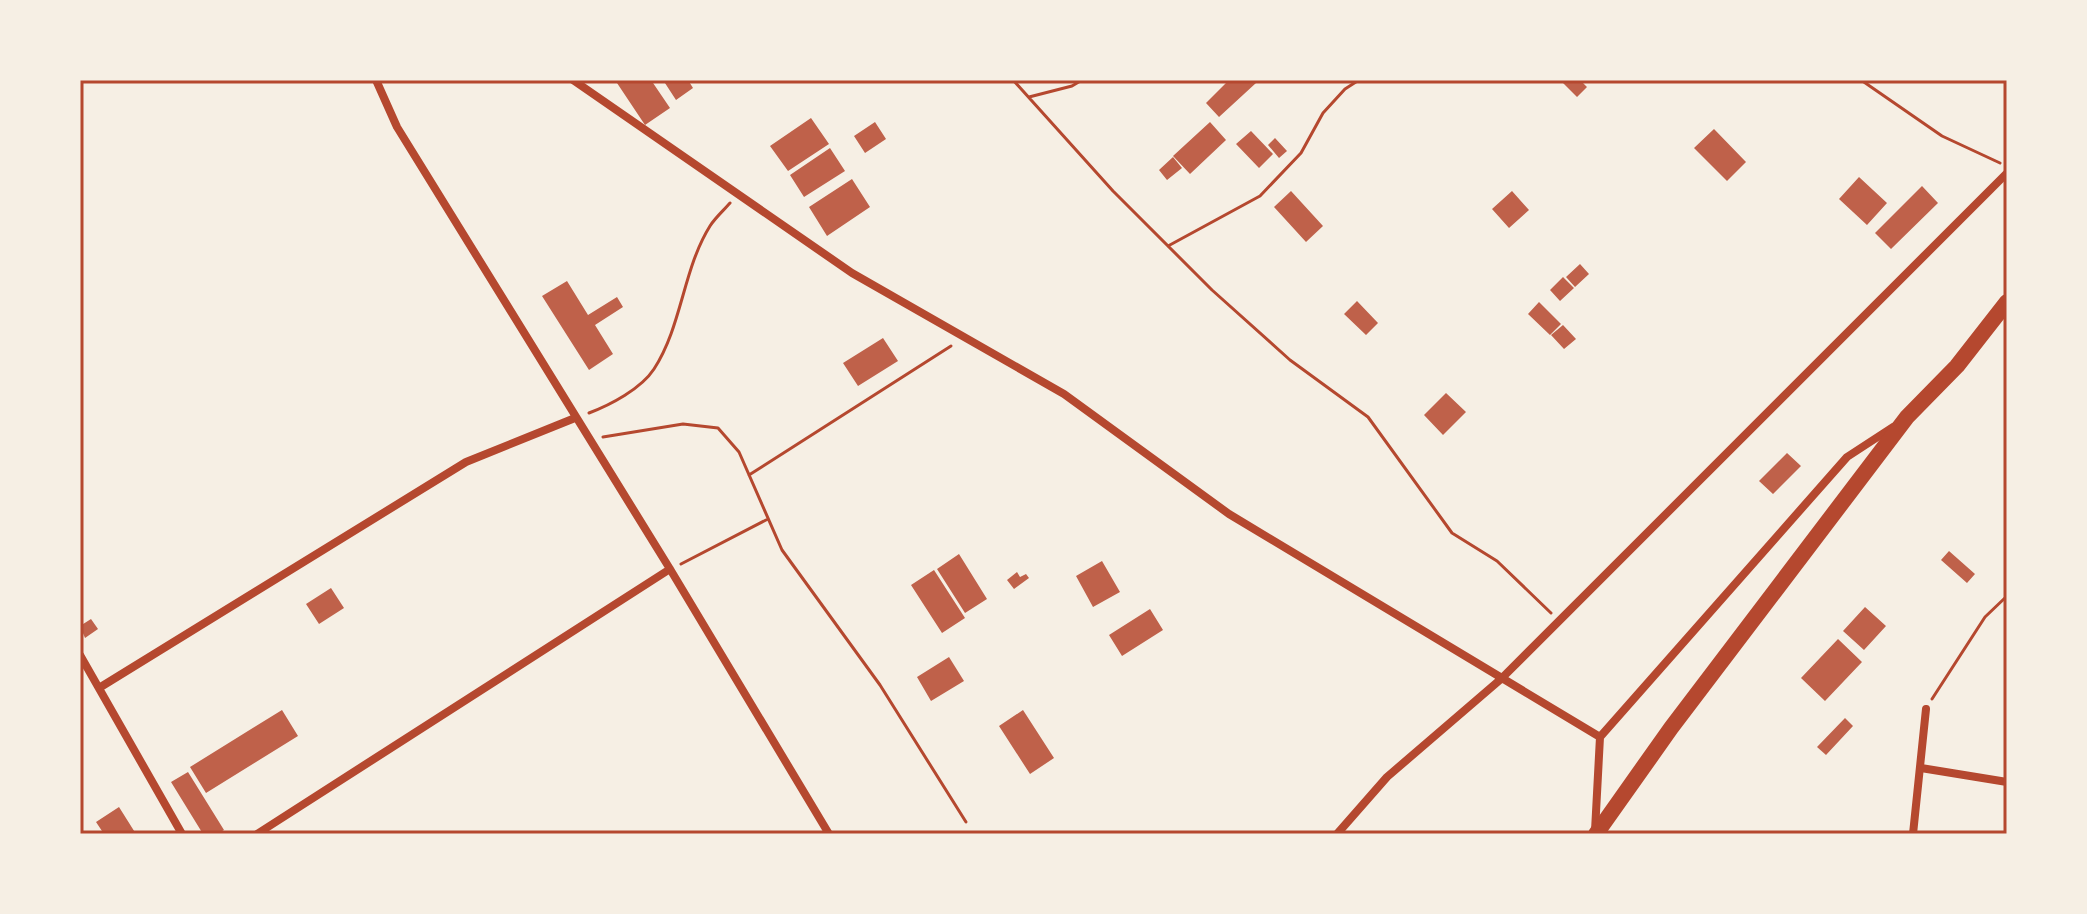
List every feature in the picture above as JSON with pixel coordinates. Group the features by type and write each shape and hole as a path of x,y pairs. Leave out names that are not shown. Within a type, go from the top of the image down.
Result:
{"main road":[{"path":"1595,834 1671,728 1907,417 1957,366 2007,302"}],"street":[{"path":"376,80 397,127 670,569 829,834"},
{"path":"573,80 852,273 1064,394 1229,514 1600,737"},
{"path":"1337,834 1387,777 1501,679 2007,173"},
{"path":"1595,834 1600,737 1847,457 1907,417"},
{"path":"99,688 466,462 575,418"},
{"path":"257,834 670,569"},
{"path":"80,655 182,834"},
{"path":"1913,834 1926,709"},
{"path":"1921,768 2007,782"}],"path":[{"path":"1013,80 1113,191 1212,290 1290,360 1368,417 1452,533 1497,561 1559,621"},
{"path":"1029,97 1072,86 1082,80"},
{"path":"1168,246 1260,196 1301,153 1323,113 1345,89 1359,80"},
{"path":"1861,80 1942,136 2007,167"},
{"path":"575,418 615,403 653,371 669,338 689,274 710,225 738,195"},
{"path":"749,475 965,337"},
{"path":"587,438 683,424 718,428 739,452 782,550 880,685 966,822"},
{"path":"670,569 768,519"},
{"path":"1926,709 1985,617 2007,596"}],"building":[{"path":"615,80 651,80 670,108 645,125"},
{"path":"663,80 688,80 693,88 676,100"},
{"path":"1229,80 1254,80 1256,83 1219,117 1206,103"},
{"path":"1560,80 1580,80 1587,87 1577,97"},
{"path":"811,118 829,144 788,171 770,146"},
{"path":"875,122 886,139 865,153 854,136"},
{"path":"1210,122 1226,140 1190,174 1173,156"},
{"path":"1714,129 1746,162 1727,181 1694,148"},
{"path":"1251,131 1273,154 1259,168 1236,144"},
{"path":"1275,138 1287,151 1279,158 1268,145"},
{"path":"830,148 845,171 804,197 790,175"},
{"path":"1173,157 1182,168 1167,180 1159,170"},
{"path":"1859,177 1887,203 1867,225 1839,199"},
{"path":"852,179 870,207 827,236 809,207"},
{"path":"1922,186 1938,203 1891,249 1875,233"},
{"path":"1291,191 1323,226 1306,242 1274,207"},
{"path":"1512,191 1529,210 1509,228 1492,209"},
{"path":"1580,264 1589,274 1575,287 1566,277"},
{"path":"1563,277 1574,288 1560,301 1550,290"},
{"path":"567,281 588,315 617,297 623,307 595,325 613,354 589,370 542,296"},
{"path":"1357,301 1378,323 1366,335 1344,314"},
{"path":"1539,302 1561,324 1550,335 1528,314"},
{"path":"1563,325 1576,339 1564,349 1551,335"},
{"path":"883,338 898,361 858,386 843,363"},
{"path":"1446,393 1466,412 1443,435 1424,415"},
{"path":"1787,453 1801,466 1773,494 1759,481"},
{"path":"1949,551 1975,574 1967,583 1941,560"},
{"path":"959,554 987,599 965,613 937,569"},
{"path":"1102,561 1120,592 1093,607 1076,576"},
{"path":"934,570 965,618 942,633 911,585"},
{"path":"1017,572 1020,577 1026,574 1029,578 1014,589 1007,580"},
{"path":"331,588 344,608 319,624 306,604"},
{"path":"1865,607 1886,626 1864,650 1843,631"},
{"path":"1150,609 1163,630 1122,656 1109,635"},
{"path":"91,619 98,629 85,638 80,626"},
{"path":"1838,639 1862,662 1825,701 1801,678"},
{"path":"949,657 964,681 931,701 917,677"},
{"path":"282,710 298,736 206,793 190,767"},
{"path":"1023,710 1054,758 1030,774 999,726"},
{"path":"1845,718 1853,726 1826,755 1817,747"},
{"path":"188,772 224,830 217,834 203,834 171,782"},
{"path":"119,807 136,834 104,834 96,822"}]}
